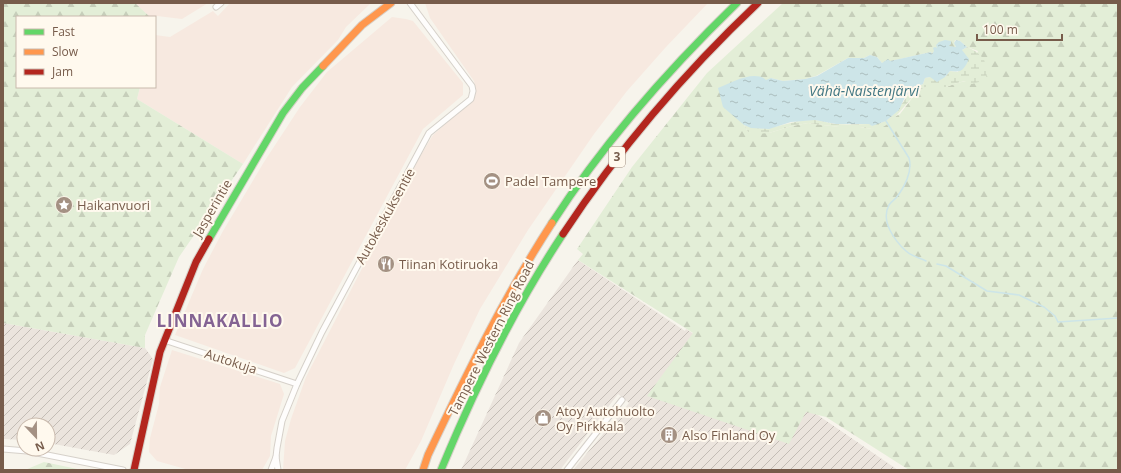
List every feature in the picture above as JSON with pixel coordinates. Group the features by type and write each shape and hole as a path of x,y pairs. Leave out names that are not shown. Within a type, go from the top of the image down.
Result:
{"main road":[{"name":"Jasperintie","path":"134,470 156,367 164,340 196,262 230,201 283,113 322,65 362,25 391,3"},
{"name":"Tampere Western Ring Road","path":"423,470 428,455 493,322 515,281 565,202 603,151 645,99 737,3"},
{"name":"Tampere Western Ring Road","path":"441,470 479,384 525,294 548,255 584,201 654,111 722,38 758,3"},
{"path":"420,470 428,455"}],"street":[{"path":"216,7 222,3"},
{"name":"Autokeskuksentie","path":"278,470 276,457 277,441 282,421 297,384 326,325 429,133 471,99 473,91 472,86 410,3"},
{"name":"Autokuja","path":"164,340 297,384"},
{"path":"567,470 622,400"},
{"path":"3,450 27,452 123,470"},
{"name":"Autokeskuksentie","path":"271,470 276,457"}],"shaded area":[{"path":"135,3 208,3 182,19 149,16"},
{"path":"230,3 371,3 346,27 338,40 292,87 243,164 137,99 140,88 156,88 156,35 170,37 213,11 218,16"},
{"path":"425,3 708,3 627,91 594,134 528,230 480,309 454,364 421,441 405,470 283,470 285,441 306,377 418,160 433,135 471,101 476,92 474,81 430,18"},
{"path":"392,17 413,21 463,83 463,95 423,129 295,368 284,373 175,335 203,269 223,231 264,162 300,107 327,72"},
{"path":"578,260 685,331 686,329 806,407 898,470 573,470 629,403 618,394 560,470 461,470 519,343"},
{"path":"3,323 145,348 153,359 130,444 114,455 56,444 56,417 16,417 16,440 3,439"},
{"path":"172,350 280,384 284,394 271,436 270,456 262,470 189,470 157,461 149,452 150,438 159,404 160,387"}],"green space":[{"path":"3,3 135,3 149,16 16,16 16,88 140,88 137,99 243,164 179,257 145,335 145,348 3,323"},
{"path":"783,3 1118,3 1118,470 909,470 826,417 806,412 789,444 647,396 693,333 578,260 583,254 577,249 632,167 707,73","holes":["955,40 960,41 967,47 978,51 966,81 946,87 925,87 916,93 900,114 872,129 808,123 769,133 748,132 744,125 771,78 783,81 805,79 816,76 848,58 864,58 870,55 877,57 882,63 931,52 932,54 939,48 956,47 954,43"]},
{"path":"967,47 984,59 987,68 986,80 972,84 965,81 946,87 925,87 916,93 891,122 883,127 872,129 808,123 769,133 755,134 748,132 744,125 753,128 771,128 805,120 819,120 835,124 870,124 872,126 885,121 892,116 912,91 923,84 925,78 945,77 950,71 958,72 962,50"},
{"path":"44,462 82,470 25,470"}],"water":[{"name":"Vähä-Naistenjärvi","path":"945,40 951,41 949,46 956,47 954,43 956,40 960,41 967,47 962,50 969,59 964,68 960,71 950,71 945,77 937,82 930,77 925,78 923,84 916,87 905,97 899,110 886,121 872,126 869,124 836,124 815,120 791,122 769,129 751,128 744,125 723,107 718,88 749,76 761,77 766,80 771,78 783,81 805,79 817,76 848,58 864,58 870,55 877,57 882,63 888,59 890,61 931,52 932,54 934,51 933,48 937,48 936,45 939,42"}],"waterway":[{"path":"886,121 909,158 910,163 909,174 905,184 896,198 889,205 886,218 890,230 897,242 908,253 926,261"},
{"path":"937,264 946,266 987,291 1019,295 1044,307 1055,316 1058,322 1118,318"}],"traffic: fast":[{"path":"552,223 572,193 615,135 686,54 737,3"},
{"path":"209,239 283,113 302,88 323,66"},
{"path":"441,470 496,349 528,291 563,234"}],"traffic: slow":[{"path":"323,66 362,25 391,3"},
{"path":"423,470 428,455 486,337 534,251 552,223"}],"traffic: jam":[{"path":"563,234 607,172 654,113 704,57 758,3"},
{"path":"134,470 160,352 196,262 209,239"}],"place":[{"name":"Padel Tampere","path":"492,181"},
{"name":"Haikanvuori","path":"64,205"},
{"name":"Tiinan Kotiruoka","path":"386,264"},
{"name":"Atoy Autohuolto Oy Pirkkala","path":"543,418"},
{"name":"Also Finland Oy","path":"669,435"}],"district":[{"name":"LINNAKALLIO","path":"220,321"}]}
